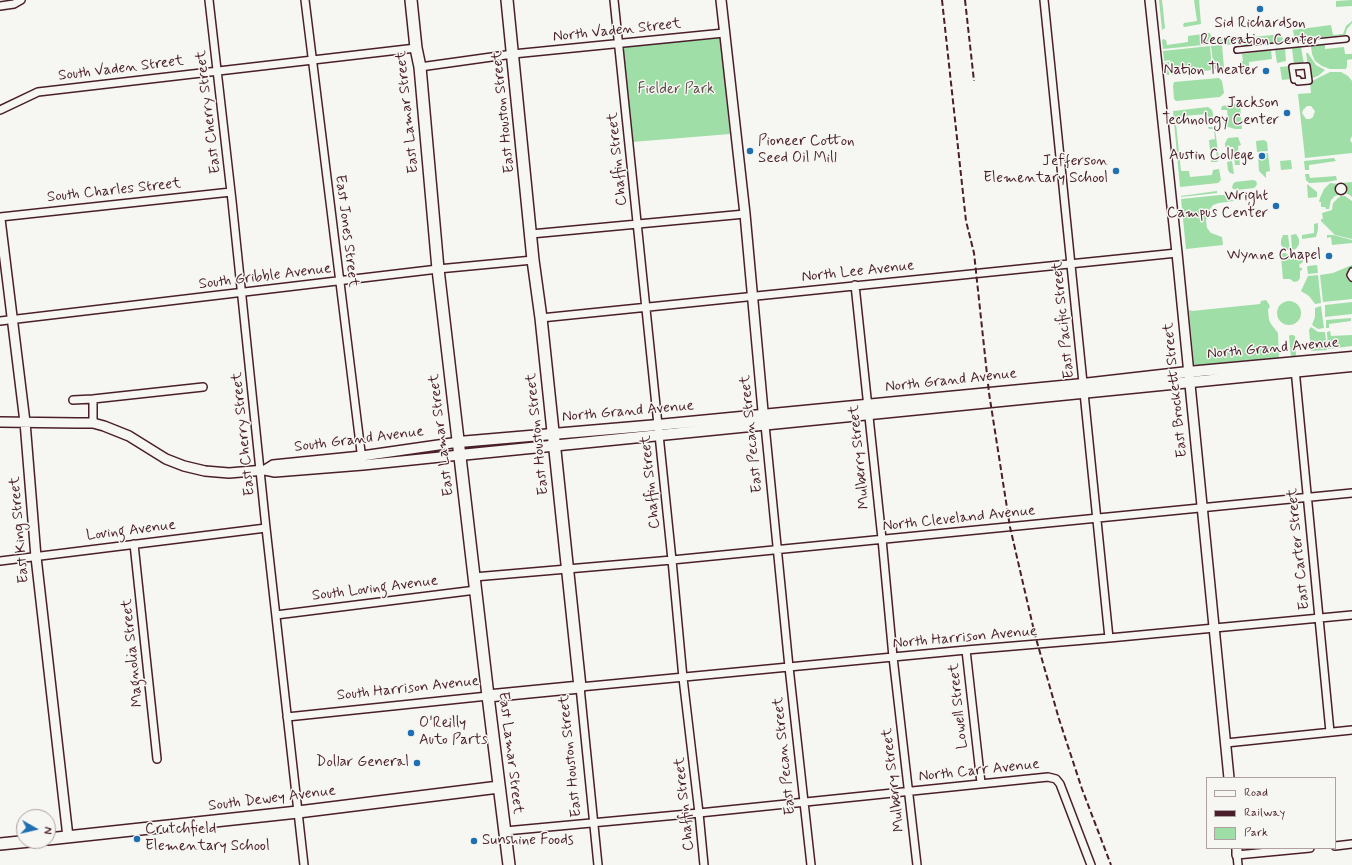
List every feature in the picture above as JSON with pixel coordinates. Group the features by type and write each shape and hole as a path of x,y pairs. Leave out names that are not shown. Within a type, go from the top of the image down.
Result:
{"main road":[{"name":"East Lamar Street","path":"411,0 416,48 420,67 438,269 488,696 510,865"},
{"name":"East Houston Street","path":"507,0 533,260 541,318 580,687"},
{"name":"North Grand Avenue","path":"553,440 1294,367 1352,357"},
{"name":"North Grand Avenue","path":"1294,367 1352,366"},
{"name":"South Grand Avenue","path":"458,442 553,440"},
{"name":"South Grand Avenue","path":"460,455 553,440"},
{"name":"South Harrison Avenue","path":"488,696 580,687"},
{"path":"492,726 494,711 498,704 514,694"},
{"name":"South Dewey Avenue","path":"56,838 298,812 499,787"},
{"path":"0,844 16,842"}],"street":[{"path":"0,6 14,4 21,0"},
{"name":"East Cherry Street","path":"209,0 263,470 266,528 304,865"},
{"name":"East Jones Street","path":"305,0 362,460"},
{"name":"Chaffin Street","path":"614,0 659,430 683,678 700,812 704,865"},
{"name":"East Pecan Street","path":"720,0 744,214 789,667 811,865"},
{"name":"East Pacific Street","path":"1044,0 1109,638"},
{"name":"East Brockett Street","path":"1150,0 1177,253 1229,777"},
{"name":"North Vaden Street","path":"513,54 724,33"},
{"path":"1237,50 1346,39"},
{"name":"South Vaden Street","path":"0,110 38,92 416,48"},
{"path":"420,67 513,54"},
{"name":"South Charles Street","path":"0,218 231,192"},
{"path":"531,234 744,214"},
{"name":"East King Street","path":"0,218 25,422 36,557 68,837"},
{"name":"North Lee Avenue","path":"541,318 855,285 1072,265 1177,253"},
{"name":"South Gribble Avenue","path":"0,322 340,280 533,260"},
{"path":"1352,271 1350,275 1352,278"},
{"name":"Mulberry Street","path":"855,285 893,657 917,865"},
{"name":"East Carter Street","path":"1294,367 1330,732"},
{"path":"73,400 203,387"},
{"path":"93,399 93,424"},
{"name":"South Grand Avenue","path":"0,422 93,424 114,429 166,460 205,471 229,473 263,470 275,472 362,460 458,442"},
{"path":"437,445 438,457"},
{"name":"South Grand Avenue","path":"362,460 460,455"},
{"name":"North Cleveland Avenue","path":"474,577 567,570 777,550 1352,493"},
{"name":"Loving Avenue","path":"0,561 266,528"},
{"name":"Magnolia Street","path":"134,544 157,759"},
{"name":"South Loving Avenue","path":"276,615 476,590"},
{"name":"North Harrison Avenue","path":"580,687 1352,615"},
{"name":"Lowell Street","path":"966,650 981,783"},
{"name":"East Houston Street","path":"580,687 598,865"},
{"name":"South Harrison Avenue","path":"287,717 488,696"},
{"path":"1226,743 1352,730"},
{"name":"North Carr Avenue","path":"505,831 1048,777 1056,779 1060,784 1091,865"},
{"path":"1336,846 1352,844"},
{"path":"1238,865 1237,852 1292,849"}],"green space":[{"path":"1159,0 1162,0 1165,28 1162,30"},
{"path":"1194,0 1199,0 1201,24 1184,27 1184,23 1197,21"},
{"path":"1352,0 1352,6 1336,7 1336,1"},
{"path":"1352,21 1345,35 1295,40 1293,30 1331,25 1333,35 1343,34 1346,26"},
{"path":"1210,33 1212,39 1238,36 1238,44 1224,45 1223,43 1163,49 1163,39 1166,40 1167,45 1188,42 1188,36"},
{"path":"1282,34 1283,42 1244,46 1243,38"},
{"name":"Fielder Park","path":"720,37 730,134 632,142 623,46"},
{"path":"1325,44 1325,49 1344,47 1345,54 1352,54 1352,59 1347,60 1346,69 1330,69 1315,61 1311,46"},
{"path":"1222,45 1224,68 1214,69 1211,46"},
{"path":"1210,46 1212,70 1172,75 1170,60 1164,61 1163,51"},
{"path":"1301,47 1304,64 1294,65 1292,48"},
{"path":"1285,49 1286,61 1277,63 1275,50"},
{"path":"1271,50 1272,59 1249,62 1249,70 1241,71 1240,62 1243,61 1242,54"},
{"path":"1306,53 1308,53 1316,65 1325,70 1318,76 1310,79"},
{"path":"1169,62 1168,75 1164,73 1163,63"},
{"path":"1290,66 1291,79 1282,80 1280,67"},
{"path":"1330,72 1341,72 1348,76 1352,81 1352,136 1350,140 1352,143 1352,153 1305,158 1298,94 1311,93 1310,82","holes":["1307,106 1311,106 1315,111 1313,117 1306,119 1302,113 1303,110"]},
{"path":"1219,78 1222,81 1224,93 1220,97 1176,101 1174,99 1174,82"},
{"path":"1240,103 1242,129 1235,129 1225,126 1222,119 1228,118 1227,110 1221,110 1222,106"},
{"path":"1208,107 1212,110 1212,119 1207,119 1207,114 1183,116 1183,123 1176,124 1181,171 1189,171 1190,177 1212,175 1213,170 1219,169 1221,180 1218,183 1180,187 1173,111"},
{"path":"1208,127 1215,129 1219,159 1217,162 1211,162 1211,160 1217,159 1216,150 1210,150 1209,140 1215,139 1214,129 1209,129"},
{"path":"1238,137 1241,145 1238,146 1240,165 1235,165 1233,147 1225,147 1225,143 1228,138"},
{"path":"1264,140 1267,142 1268,151 1257,152 1256,141"},
{"path":"1268,153 1270,171 1266,172 1266,178 1259,171 1258,154"},
{"path":"1334,158 1336,161 1309,165 1309,170 1305,170 1304,161"},
{"path":"1291,160 1292,169 1281,170 1280,161"},
{"path":"1232,161 1234,174 1230,173 1228,170 1227,162"},
{"path":"1305,174 1309,174 1310,178 1336,176 1337,180 1309,183 1306,180"},
{"path":"1256,181 1257,184 1254,188 1236,190 1232,188 1235,182"},
{"path":"1352,182 1352,197 1340,191 1341,194 1335,196 1331,200 1329,209 1321,207 1321,202 1319,202 1320,198 1324,189 1330,183 1339,184 1340,187 1342,186 1342,183"},
{"path":"1307,184 1317,192 1317,197 1308,198"},
{"path":"1217,191 1217,193 1181,197 1181,196"},
{"path":"1224,195 1234,201 1213,205 1208,212 1206,221 1207,228 1211,233 1222,237 1223,245 1186,249 1181,199"},
{"path":"1341,196 1345,196 1352,201 1352,239 1335,235 1321,221 1321,219 1323,219 1322,213 1332,210 1333,203"},
{"path":"1318,223 1316,237 1302,239 1302,235 1314,233 1314,224"},
{"path":"1296,234 1299,239 1299,244 1296,249 1292,250 1291,235"},
{"path":"1283,235 1288,235 1290,251 1281,245"},
{"path":"1327,235 1352,240 1352,243 1332,245 1331,237 1327,238"},
{"path":"1283,253 1289,255 1290,260 1293,259 1293,257 1299,256 1302,258 1303,262 1299,265 1302,270 1300,271 1300,278 1298,281 1294,282 1290,279 1283,279 1281,257"},
{"path":"1317,265 1318,273 1308,274 1308,266"},
{"path":"1352,265 1352,299 1323,302 1320,275 1333,273"},
{"path":"1318,275 1321,303 1315,304 1309,296 1301,291 1308,276"},
{"path":"1266,300 1270,306 1268,310 1269,320 1278,333 1279,357 1276,359 1199,367 1194,364 1190,310 1260,304 1261,301"},
{"path":"1289,301 1294,302 1300,308 1300,318 1294,324 1289,325 1284,324 1278,318 1277,313 1278,308 1284,302"},
{"path":"1352,302 1352,314 1325,317 1325,305"},
{"path":"1321,306 1324,328 1318,329 1312,325 1315,317 1315,308"},
{"path":"1351,318 1351,321 1329,324 1329,328 1326,328 1326,320"},
{"path":"1311,327 1318,332 1325,332 1327,350 1311,351 1309,330"},
{"path":"1330,331 1331,336 1352,335 1352,346 1328,349 1327,332"},
{"path":"1290,335 1295,336 1295,357 1291,357"}],"railway":[{"path":"942,0 966,221 974,253 989,393 1010,527 1035,635 1059,719 1082,789 1111,865"},
{"path":"965,0 974,81"}],"place":[{"name":"Sid Richardson Recreation Center","path":"1260,9"},
{"name":"Nation Theater","path":"1266,71"},
{"name":"Jackson Technology Center","path":"1287,113"},
{"name":"Pioneer Cotton Seed Oil Mill","path":"750,151"},
{"name":"Austin College","path":"1262,156"},
{"name":"Jefferson Elementary School","path":"1116,171"},
{"name":"Wright Campus Center","path":"1276,206"},
{"name":"Wynne Chapel","path":"1329,256"},
{"name":"O'Reilly Auto Parts","path":"411,733"},
{"name":"Dollar General","path":"417,763"},
{"name":"Crutchfield Elementary School","path":"137,839"},
{"name":"Sunshine Foods","path":"474,841"}]}
